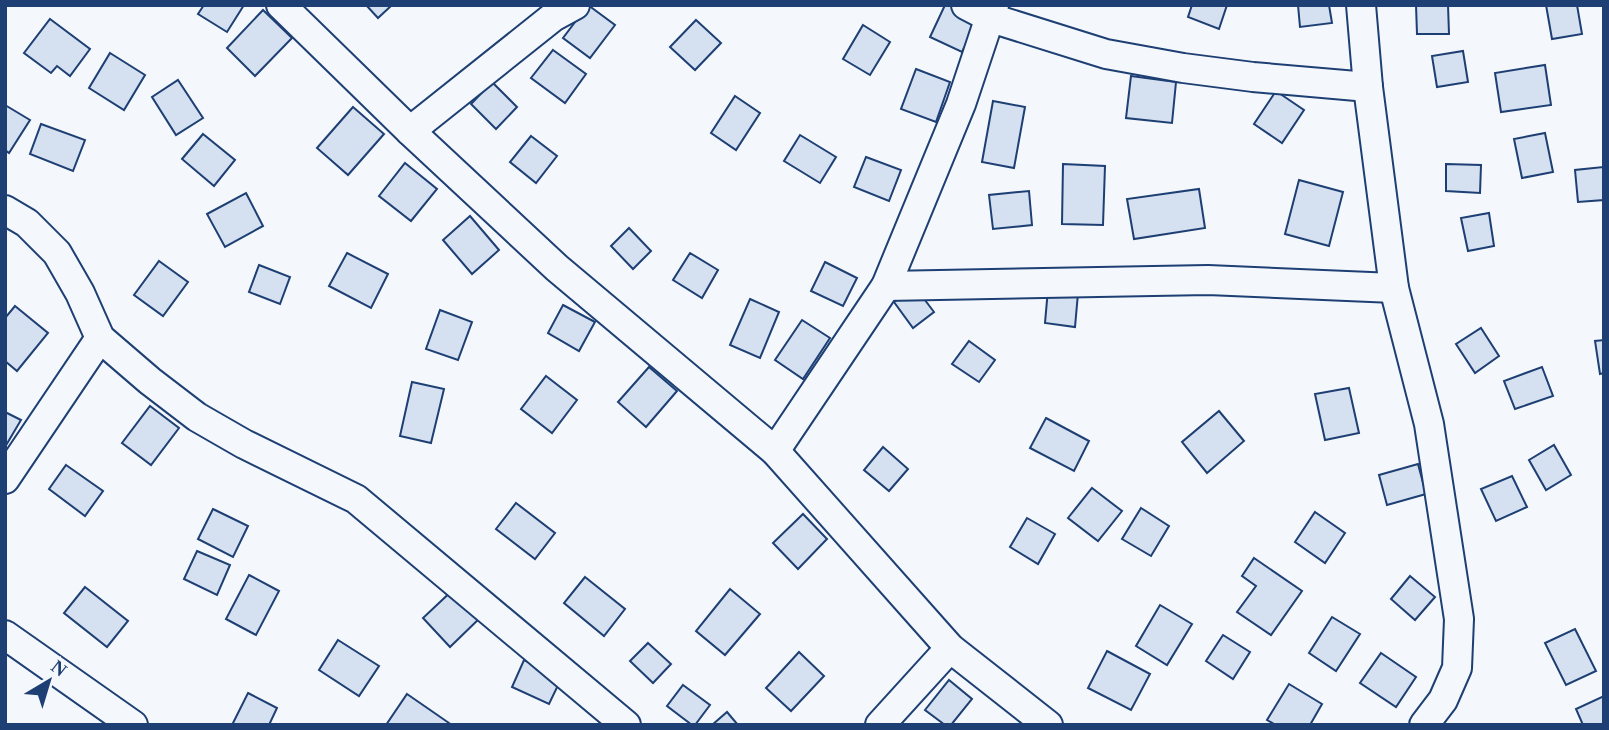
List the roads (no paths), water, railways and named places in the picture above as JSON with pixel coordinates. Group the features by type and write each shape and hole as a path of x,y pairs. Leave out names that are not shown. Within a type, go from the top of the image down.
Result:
{"street":[{"path":"281,5 410,131 557,268 775,451 950,648 1048,725"},
{"path":"410,131 553,17 575,5"},
{"path":"966,5 993,12 1106,54 1253,77 1368,87"},
{"path":"1361,5 1368,87 1394,288 1429,424 1459,619 1457,668 1443,700 1424,725"},
{"path":"775,451 886,286 961,104 993,12"},
{"path":"5,210 27,223 57,253 80,293 100,338 150,381 197,417 244,444 356,499 626,725"},
{"path":"886,286 1208,280 1394,288"},
{"path":"5,480 100,338"},
{"path":"5,635 133,725"},
{"path":"880,725 950,648"}]}
